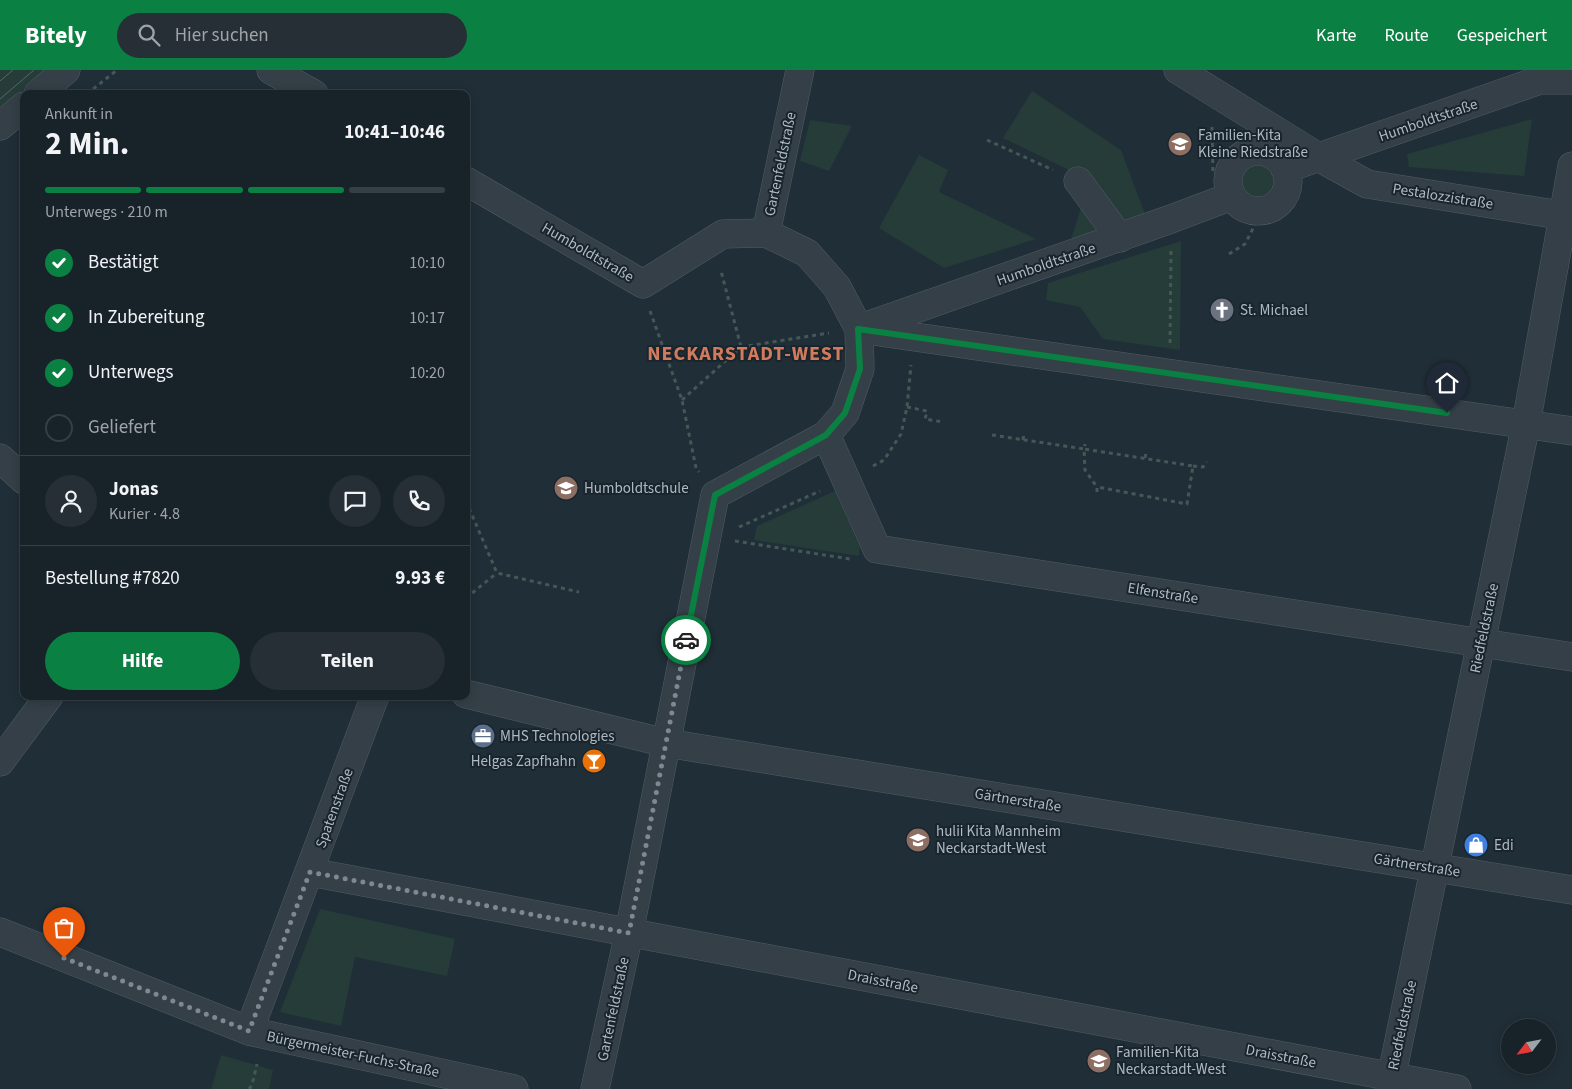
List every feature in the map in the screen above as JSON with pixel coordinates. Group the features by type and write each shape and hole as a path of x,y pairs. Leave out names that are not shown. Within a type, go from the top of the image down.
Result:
{"street":[{"path":"43,90 66,70"},
{"path":"271,70 307,90"},
{"name":"Gartenfeldstraße","path":"595,1089 629,933 715,495 826,435 845,413 860,369 858,329 837,287 807,254 766,233 800,70"},
{"name":"Pestalozzistraße","path":"1178,70 1320,158 1367,184 1567,216"},
{"name":"Humboldtstraße","path":"1285,169 1540,80 1572,80"},
{"path":"0,126 20,109"},
{"path":"1248,152 1268,152 1284,166 1287,175 1285,194 1271,208 1262,211 1253,210 1223,200 1228,183 1228,173 1232,164 1239,157 1248,152"},
{"name":"Riedfeldstraße","path":"1390,1083 1526,424 1567,216 1572,166"},
{"path":"1078,181 1120,238"},
{"name":"Humboldtstraße","path":"470,183 643,284 723,234"},
{"name":"Humboldtstraße","path":"858,329 1120,238 1223,200"},
{"path":"723,234 766,233"},
{"path":"858,329 1572,431"},
{"path":"826,435 877,549"},
{"path":"0,458 20,476"},
{"name":"Elfenstraße","path":"877,549 1572,657"},
{"name":"Gärtnerstraße","path":"470,695 666,742 1572,890"},
{"path":"0,762 46,700"},
{"name":"Spatenstraße","path":"249,1031 374,700"},
{"name":"Draisstraße","path":"310,872 1390,1083 1457,1089"},
{"name":"Bürgermeister-Fuchs-Straße","path":"0,932 249,1031 514,1089"}],"path":[{"path":"93,90 117,70"},
{"path":"1212,91 1223,200"},
{"path":"1229,254 1245,244 1262,211"},
{"path":"1170,374 1171,219"},
{"path":"723,234 717,258 741,347"},
{"path":"643,284 647,303 682,400 696,468 715,495"},
{"path":"682,400 741,347 858,329"},
{"path":"906,407 927,411 925,418 942,422"},
{"path":"1024,434 1024,440"},
{"path":"992,435 1193,466 1203,467 1207,462"},
{"path":"1085,444 1085,470 1097,490 1186,506 1193,466"},
{"path":"1145,458 1146,452"},
{"path":"470,510 498,572"},
{"path":"707,536 859,560 877,549"},
{"path":"498,572 579,592"},
{"path":"470,595 498,572"}],"green space":[{"path":"0,70 52,70 28,90 20,90 20,97 0,114"},
{"path":"1032,91 1121,150 1145,214 1116,226 1071,171 1003,138"},
{"path":"1532,119 1524,176 1409,167 1407,154"},
{"path":"810,120 852,126 829,171 800,161"},
{"path":"919,155 948,170 939,192 1036,239 944,268 879,228"},
{"path":"1258,165 1270,169 1274,181 1270,193 1258,197 1246,193 1242,181 1246,169"},
{"path":"1084,198 1105,226 1070,243"},
{"path":"1181,241 1180,350 1103,339 1080,307 1046,300 1048,283"},
{"path":"835,491 860,548 859,556 754,540 757,526"},
{"path":"320,909 455,939 447,976 355,957 341,1026 280,1012"},
{"path":"221,1055 273,1070 269,1089 211,1089"}],"tram line":[{"path":"0,81 13,70"},
{"path":"0,99 34,70"}],"way so far":[{"path":"64,958 249,1031 310,872 629,933 686,640"}],"place":[{"name":"Familien-Kita Kleine Riedstraße","path":"1180,144"},
{"name":"St. Michael","path":"1222,310"},
{"name":"Humboldtschule","path":"566,488"},
{"name":"MHS Technologies","path":"483,736"},
{"name":"Helgas Zapfhahn","path":"594,761"},
{"name":"hulii Kita Mannheim Neckarstadt-West","path":"918,840"},
{"name":"Edi","path":"1476,845"},
{"name":"Familien-Kita Neckarstadt-West","path":"1099,1061"}],"district":[{"name":"NECKARSTADT-WEST","path":"746,353"}],"route":[{"path":"686,640 715,495 826,435 845,413 860,369 858,329 1447,413"}]}
